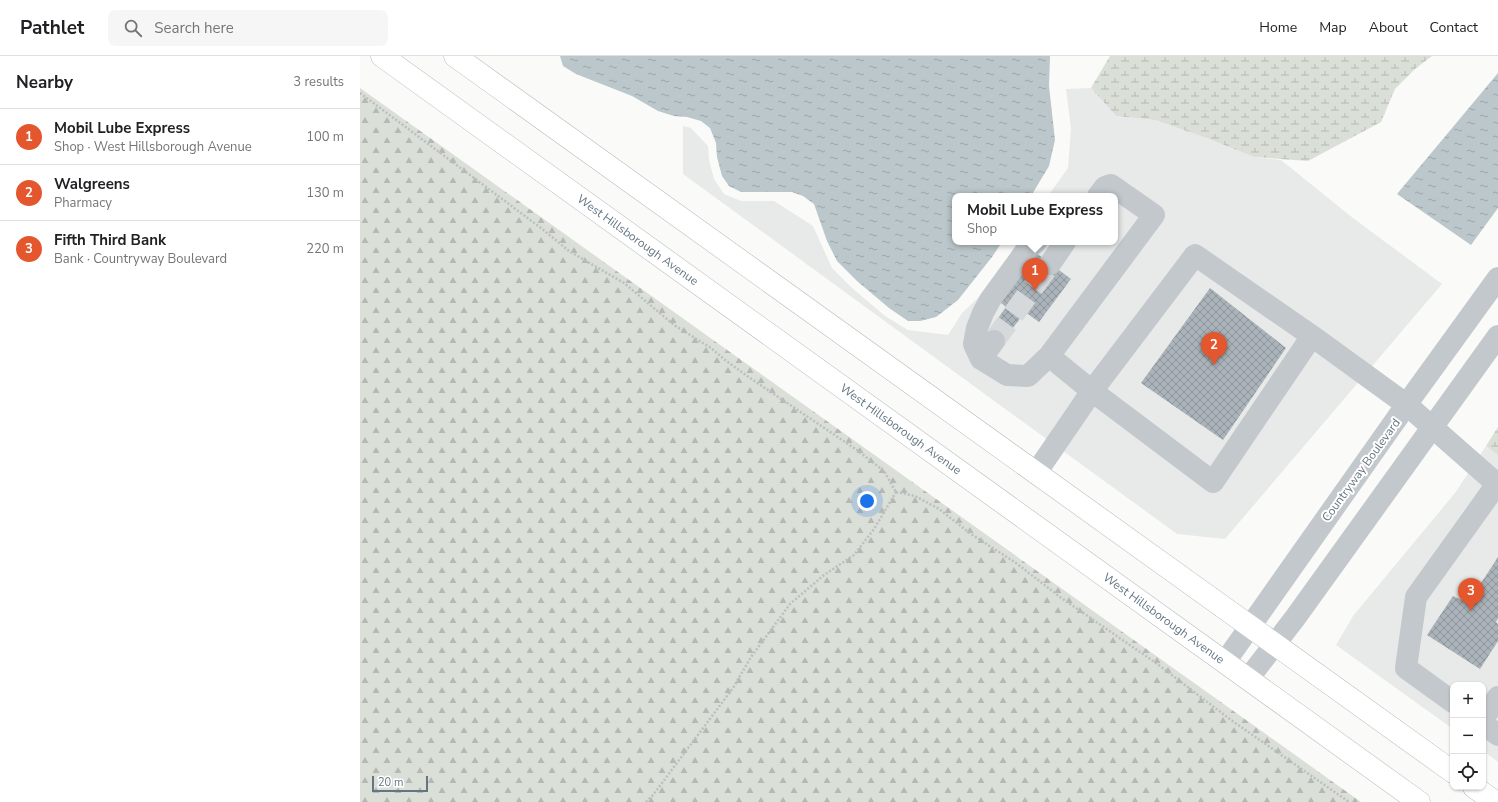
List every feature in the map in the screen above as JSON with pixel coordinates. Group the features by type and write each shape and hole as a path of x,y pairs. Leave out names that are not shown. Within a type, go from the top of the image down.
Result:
{"main road":[{"name":"West Hillsborough Avenue","path":"382,56 1419,802"},
{"path":"455,56 1450,770"},
{"path":"1478,790 1495,802"}],"street":[{"path":"1032,245 1028,248 990,300 977,328 974,344 981,359 1007,375 1028,376 1049,356 1154,215 1111,185 1105,187 1100,193"},
{"path":"1050,264 1063,245"},
{"path":"1036,473 1092,391 1195,255 1312,336 1407,405 1497,484 1416,597 1406,668 1450,700"},
{"name":"Countryway Boulevard","path":"1224,662 1498,278"},
{"path":"1049,356 1092,391 1213,482 1312,336"},
{"path":"1248,679 1274,643 1295,618 1498,336"},
{"path":"981,359 994,341"},
{"path":"1484,718 1498,697"},
{"path":"1486,726 1498,735"}],"path":[{"path":"360,93 541,228 569,251 624,283 674,325 711,348 750,378 857,450 884,471 896,492 915,496 939,509 971,534 1016,563 1060,597 1156,663 1231,720 1349,802"},
{"path":"646,802 654,795 729,694 751,657 790,604 824,575 854,555 874,528 896,492"}],"shaded area":[{"path":"1091,88 1116,116 1155,120 1254,157 1281,160 1353,218 1442,284 1225,539 1177,534 683,174 683,126 691,128 708,146 709,160 714,179 724,194 741,201 774,201 813,226 832,268 852,288 885,316 908,330 948,335 962,313 1004,273 1011,252 1015,245 1118,245 1118,193 1050,193 1068,168 1071,128 1066,89"},
{"path":"1486,446 1498,455 1498,762 1486,753 1486,682 1450,682 1450,727 1336,645 1353,616 1455,493"}],"green space":[{"path":"1110,56 1432,56 1415,69 1395,89 1381,122 1308,161 1254,157 1155,120 1116,116 1091,88"},
{"path":"360,88 1361,802 360,802"},
{"path":"1498,427 1498,455 1486,446"}],"water":[{"path":"560,56 1050,56 1049,86 1055,140 1049,166 1033,193 952,193 952,245 1000,245 958,300 936,317 920,321 908,321 889,308 857,281 837,261 827,241 814,204 803,196 792,192 741,192 729,186 722,176 717,157 716,143 710,128 701,121 687,117 674,116 658,111 632,96 576,74 563,66"},
{"path":"1498,73 1498,208 1471,245 1397,194"}],"building":[{"path":"1036,253 1071,279 1039,322 1025,312 1000,345 986,335 1006,307 1000,302"},
{"path":"1210,288 1286,348 1223,440 1141,383"},
{"path":"1498,557 1498,618 1496,622 1498,624 1498,641 1480,669 1427,635 1453,596 1468,603"}],"tunnel":[{"path":"994,341 1050,264"}],"place":[{"name":"Mobil Lube Express","path":"1035,291"},
{"name":"Walgreens","path":"1214,365"},
{"name":"Fifth Third Bank","path":"1471,611"}]}
